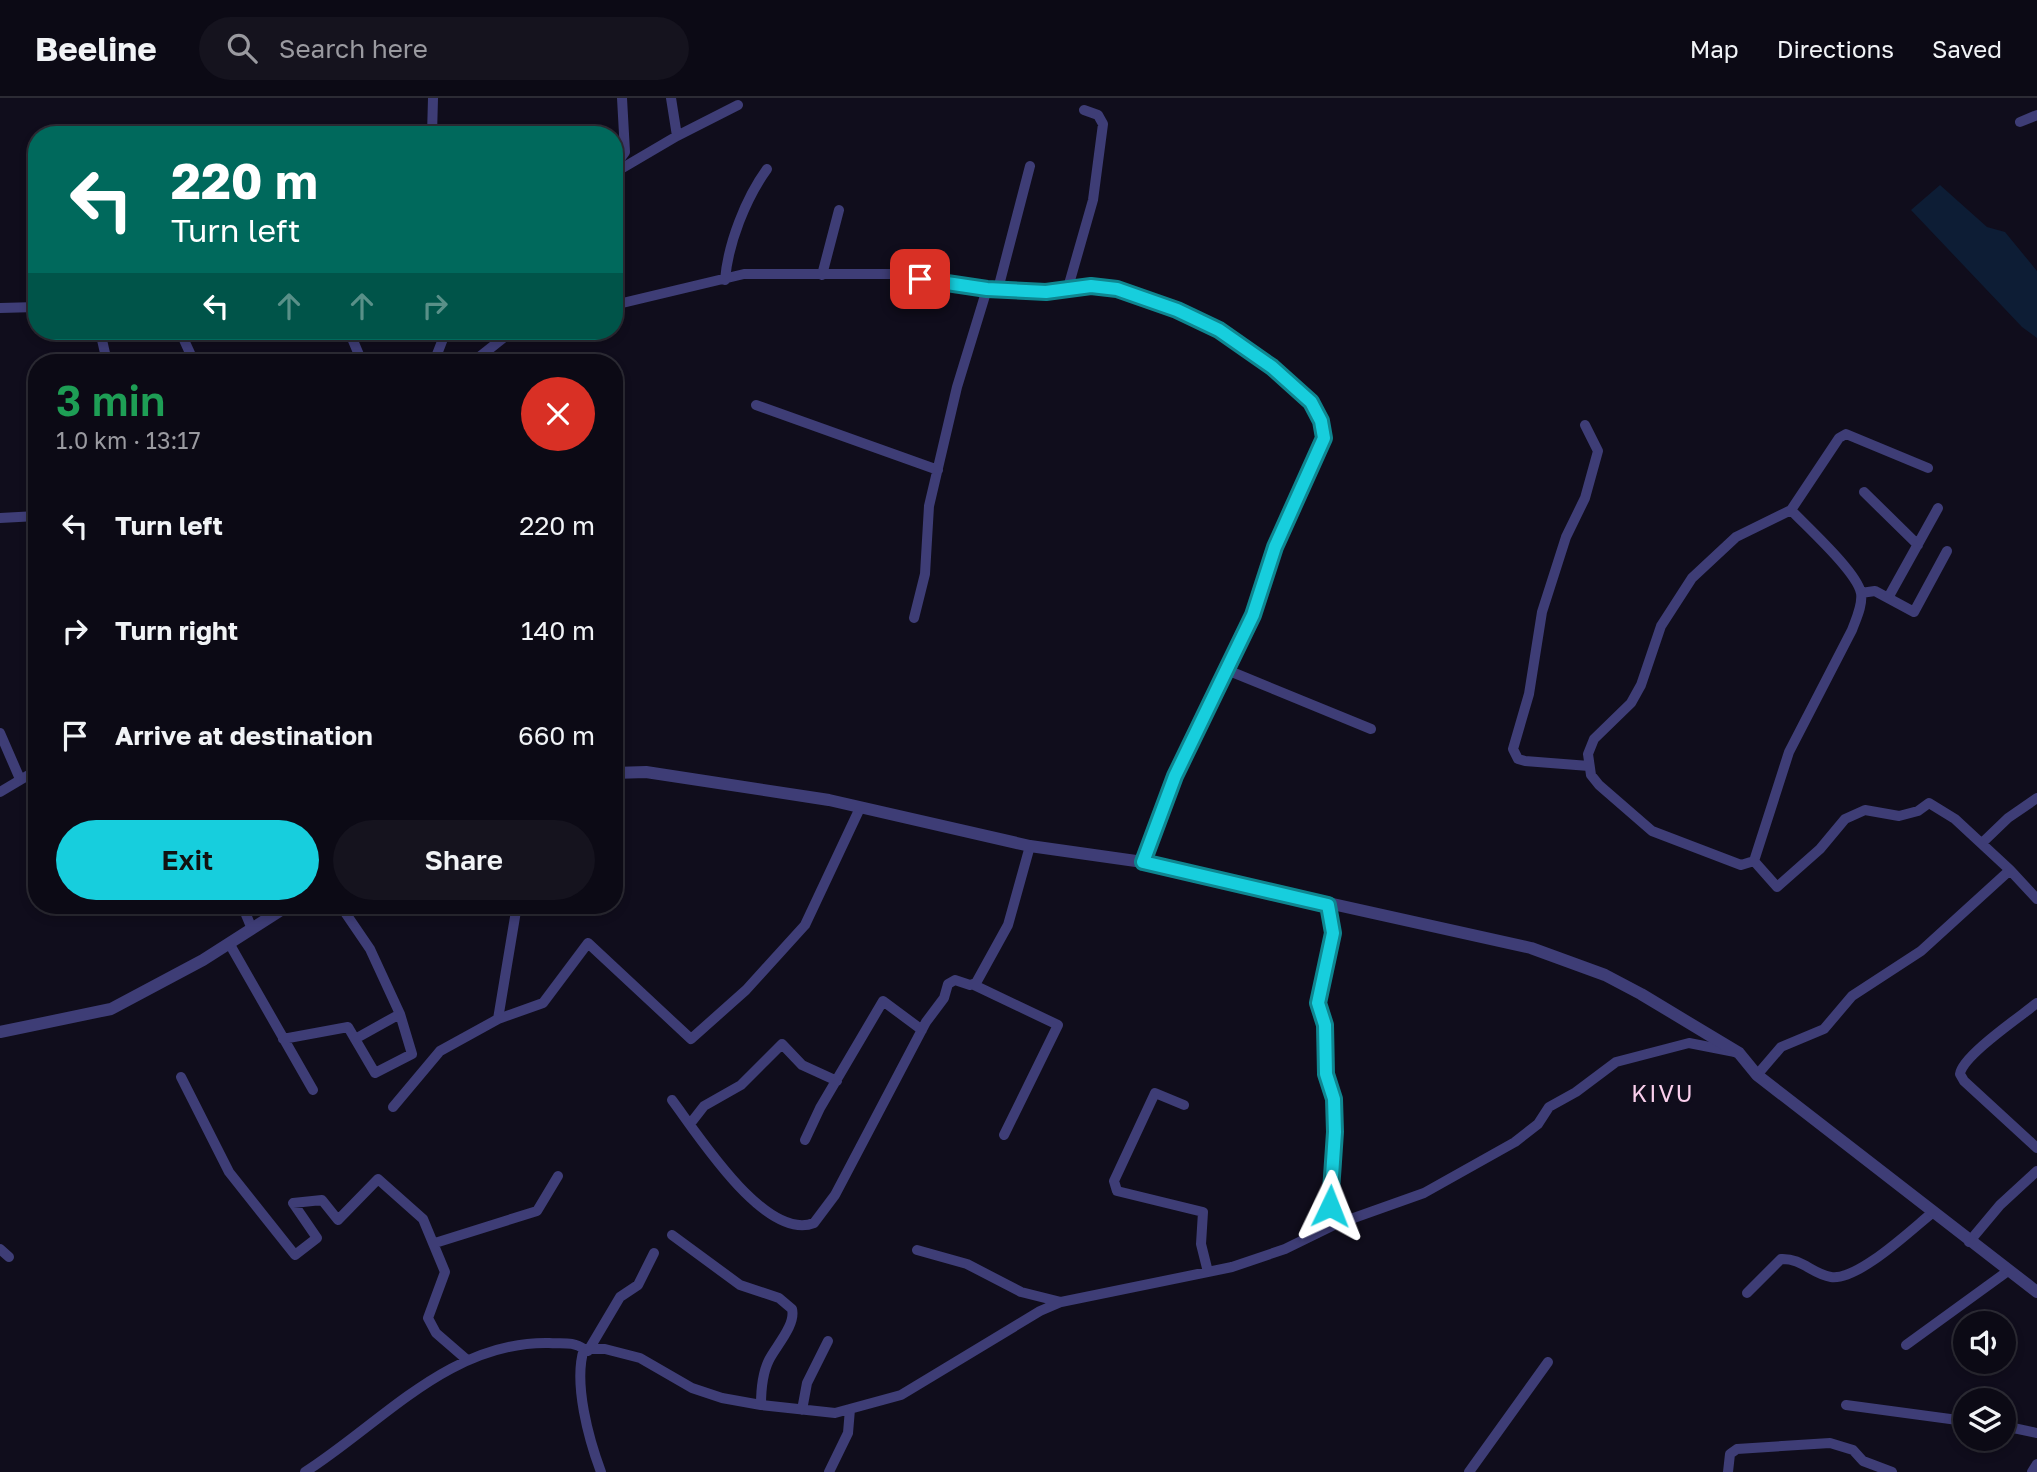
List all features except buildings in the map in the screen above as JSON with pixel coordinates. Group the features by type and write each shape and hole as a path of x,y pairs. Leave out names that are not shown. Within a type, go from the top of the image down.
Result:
{"street":[{"path":"432,126 433,98"},
{"path":"622,98 623,155"},
{"path":"671,98 677,136"},
{"path":"623,168 738,105"},
{"path":"1067,291 1093,200 1103,124 1098,115 1084,110"},
{"path":"2020,122 2037,115"},
{"path":"625,152 640,158"},
{"path":"998,289 1030,166"},
{"path":"725,280 743,217 757,182 766,169"},
{"path":"822,275 838,210"},
{"path":"623,303 649,299 677,288 744,274 899,274 987,289 1067,291 1091,286 1117,289 1177,310 1219,330 1272,367 1318,412 1324,438 1275,547 1253,615 1165,799 1143,862"},
{"path":"914,618 925,574 929,506 957,387 987,289"},
{"path":"0,308 28,307"},
{"path":"483,354 501,340"},
{"path":"756,405 938,470"},
{"path":"1585,425 1598,452 1585,498 1566,537 1542,612 1529,694 1513,749 1518,759 1525,761 1589,765"},
{"path":"1754,860 1741,865 1652,831 1599,785 1589,765 1588,754 1594,739 1631,703 1641,685 1661,626 1692,578 1737,537 1791,510 1824,459 1846,434 1928,468"},
{"path":"1864,492 1918,545"},
{"path":"1888,598 1938,508"},
{"path":"1754,860 1789,752 1852,630 1861,593 1837,558 1791,510"},
{"path":"0,518 28,516"},
{"path":"1861,593 1875,591 1914,612 1947,551"},
{"path":"1227,670 1371,729"},
{"path":"0,733 20,779"},
{"path":"623,773 646,772 860,808 1030,846 1143,862 1531,948 1580,966 1641,994 1739,1053 1757,1075 1969,1242 2037,1292"},
{"path":"0,792 28,775"},
{"path":"1982,843 2008,818 2037,798"},
{"path":"1754,860 1777,887 1821,849 1845,819 1865,810 1899,816 1918,811 1929,803 1955,819 1982,843 2037,900"},
{"path":"393,1107 440,1051 499,1019 543,1003 587,943 691,1039 746,990 804,925 860,808"},
{"path":"974,985 1008,925 1030,846"},
{"path":"1757,1075 1782,1047 1824,1029 1852,996 1921,951 2010,870"},
{"path":"1328,905 1333,933 1318,1003 1325,1025 1326,1074 1334,1099 1335,1132 1330,1196 1334,1225"},
{"path":"246,914 252,929"},
{"path":"0,1032 111,1009 275,914"},
{"path":"283,1039 348,1027 375,1073 412,1054 400,1014 370,949 346,914"},
{"path":"499,1019 516,914"},
{"path":"229,943 313,1090"},
{"path":"672,1100 740,1189 764,1211 802,1225 811,1224 835,1195 922,1030 944,998 949,982 955,980 974,985 1058,1025 1003,1135"},
{"path":"806,1140 883,1001 922,1030"},
{"path":"2037,1003 1973,1055 1962,1066 1960,1074 1964,1082 2037,1148"},
{"path":"355,1039 400,1014"},
{"path":"305,1472 466,1359 519,1344 572,1342 586,1350 605,1349 640,1358 692,1388 722,1398 761,1405 835,1413 879,1403 901,1395 1040,1311 1061,1302 1208,1272 1285,1250 1334,1225 1424,1193 1515,1142 1538,1124 1549,1107 1576,1092 1616,1062 1689,1043 1739,1053"},
{"path":"690,1124 705,1106 741,1085 782,1044 802,1065 837,1081"},
{"path":"181,1077 229,1172 295,1255 317,1238 293,1203 322,1200 338,1220 379,1179 423,1219 445,1272 428,1318 436,1333 466,1359"},
{"path":"1184,1105 1155,1093 1114,1181 1117,1191 1202,1212 1201,1244 1208,1272"},
{"path":"1969,1242 2000,1205 2037,1171"},
{"path":"435,1243 537,1211 558,1176"},
{"path":"1746,1293 1781,1259 1803,1262 1829,1277 1845,1274 1875,1259 1932,1213"},
{"path":"672,1235 740,1285 779,1298 792,1309 792,1320 768,1361 761,1385 761,1405"},
{"path":"0,1249 9,1257"},
{"path":"917,1250 967,1264 1021,1292 1061,1302"},
{"path":"601,1472 590,1443 580,1361 620,1297 638,1285 654,1252"},
{"path":"1906,1345 2008,1270"},
{"path":"802,1410 807,1383 828,1341"},
{"path":"1469,1472 1548,1362"},
{"path":"1846,1405 1953,1419"},
{"path":"829,1472 848,1433 850,1409"},
{"path":"2016,1429 2037,1433"},
{"path":"1728,1472 1730,1454 1737,1449 1819,1443 1853,1450 1863,1461 1892,1472"},
{"path":"2032,1472 2037,1464"}],"water":[{"path":"1940,185 1987,227 2005,232 2037,271 2037,338 2022,327 1911,210"}],"district":[{"name":"KIVU","path":"1663,1094"}],"route":[{"path":"920,279 987,289 1046,292 1091,286 1117,289 1177,310 1219,330 1272,367 1311,402 1318,412 1324,438 1275,547 1253,615 1165,799 1143,862 1328,905 1333,933 1327,951 1318,1008 1325,1025 1326,1074 1334,1099 1335,1132 1330,1206"}]}
